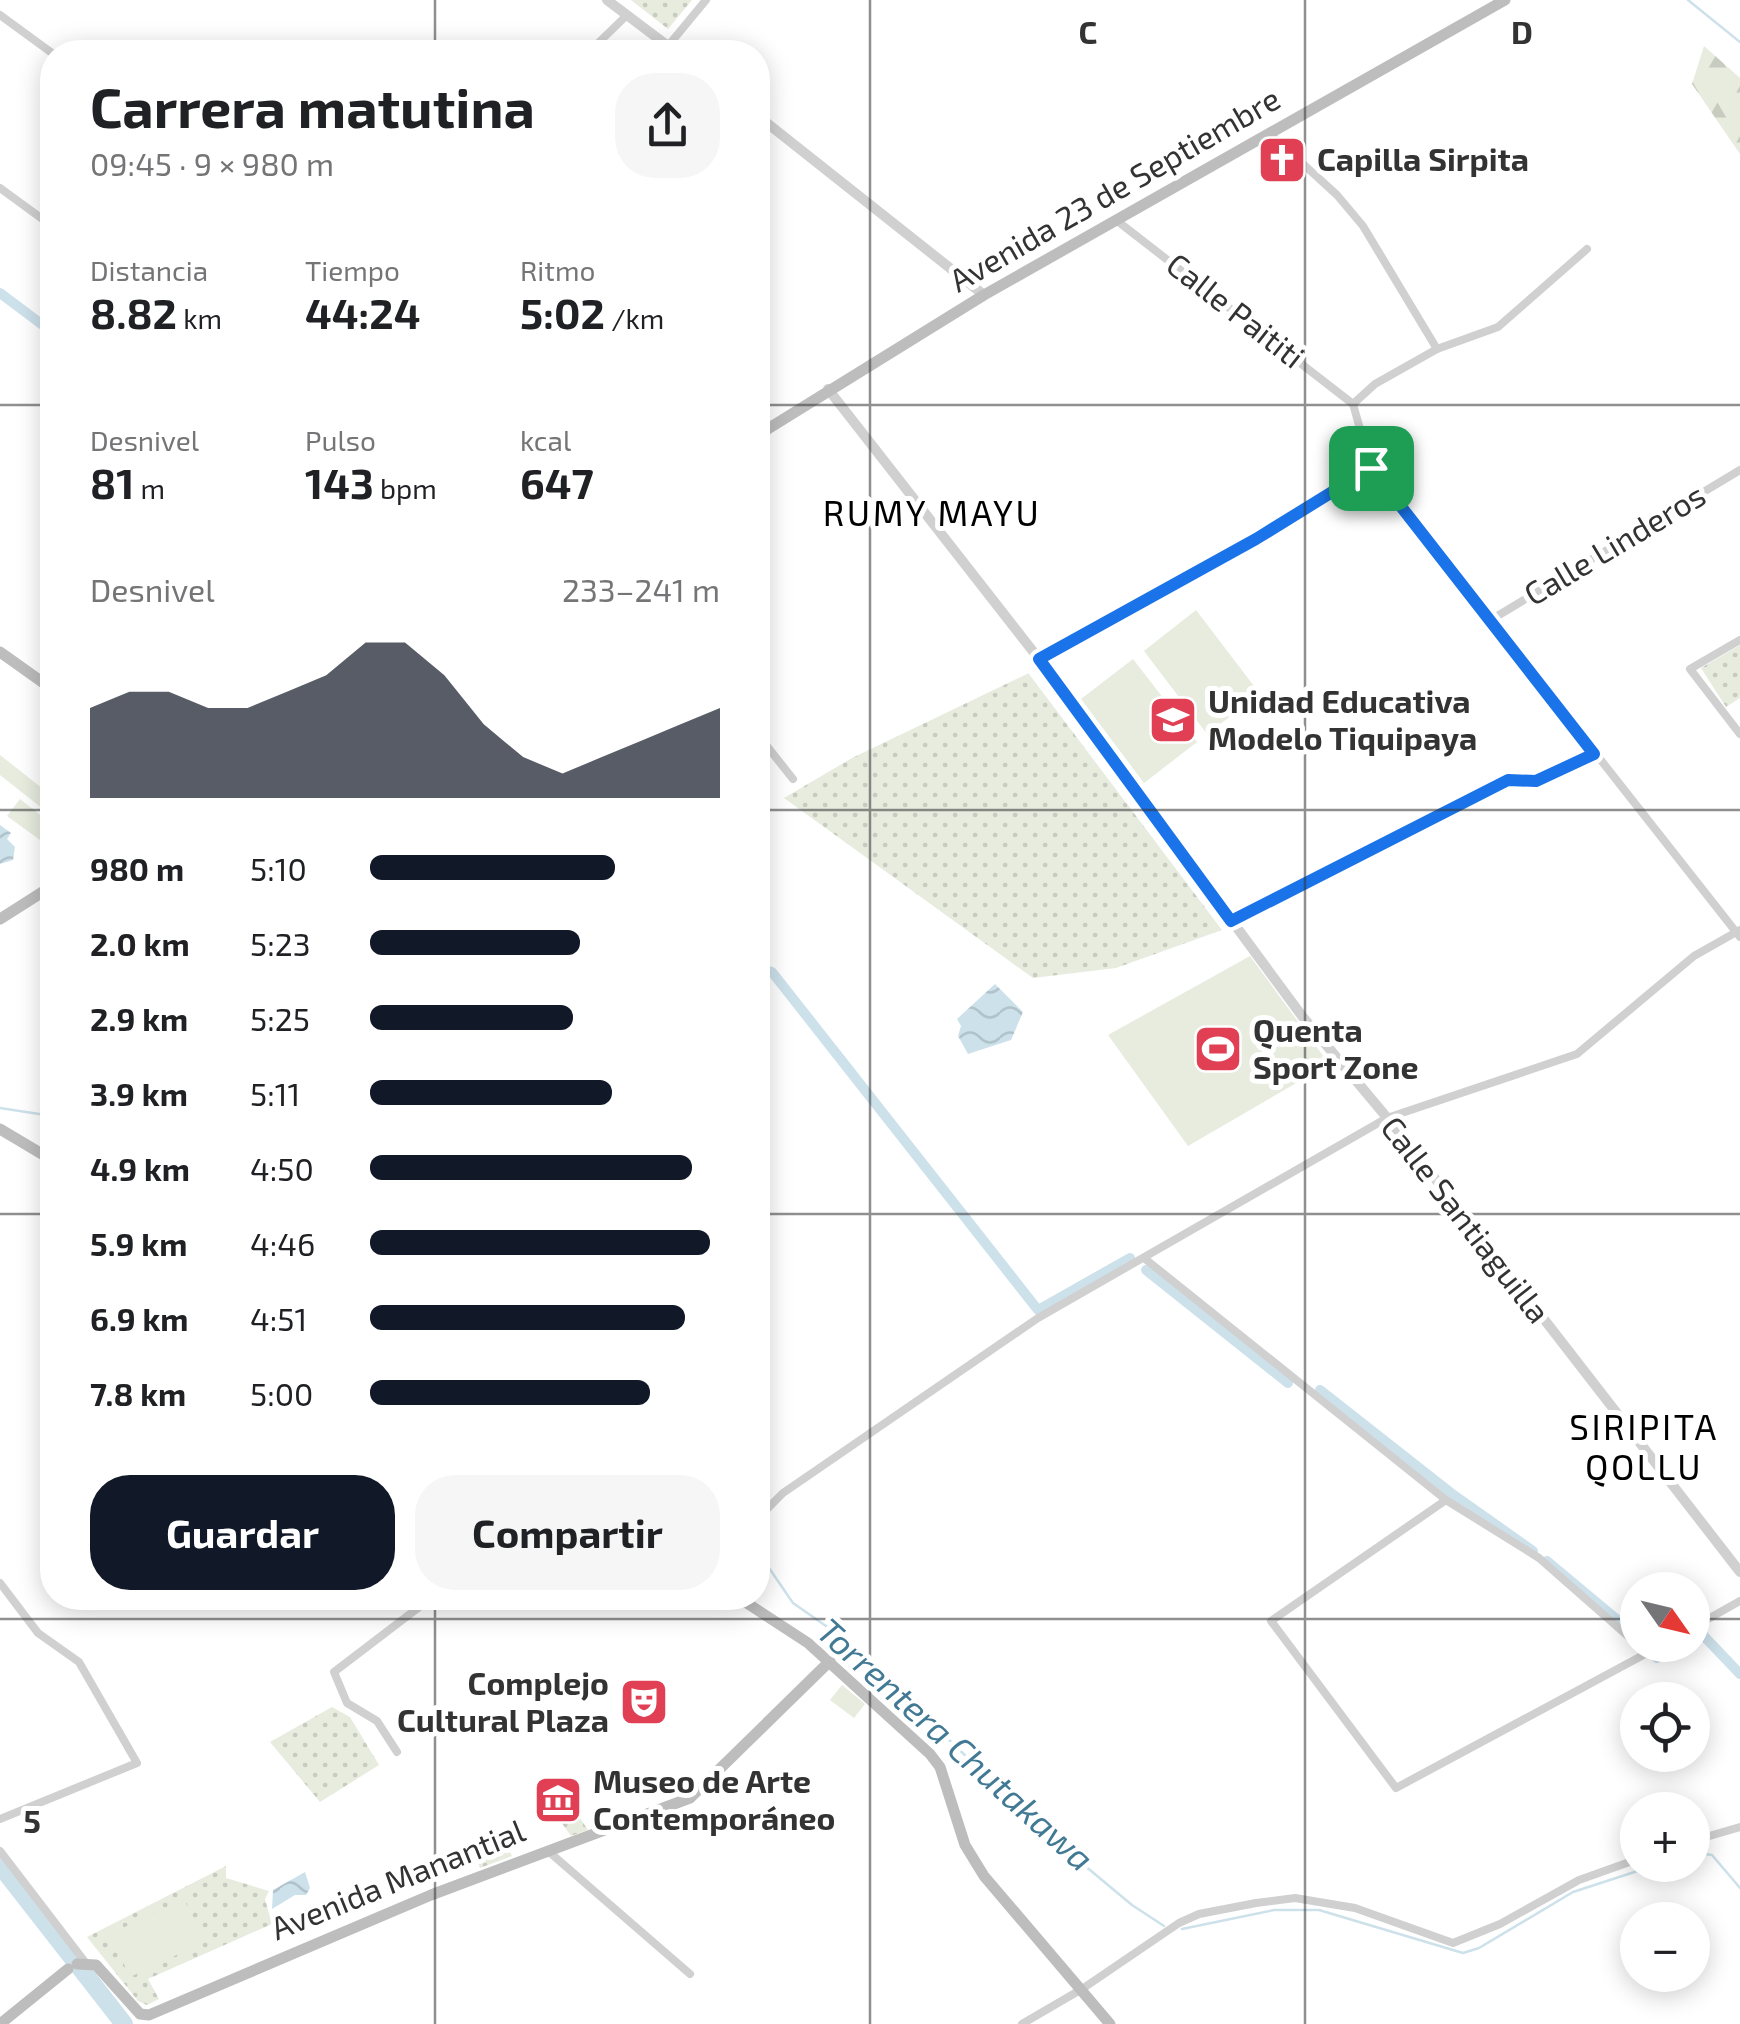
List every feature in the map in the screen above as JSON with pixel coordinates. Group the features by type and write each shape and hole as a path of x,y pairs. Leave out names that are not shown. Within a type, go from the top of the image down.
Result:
{"main road":[{"name":"Avenida 23 de Septiembre","path":"770,427 984,295 1504,0"},
{"path":"0,652 40,680"},
{"path":"0,919 40,894"},
{"path":"0,1129 40,1153"},
{"path":"756,1610 830,1661 930,1754 940,1766 965,1845 984,1876 1110,2024"},
{"name":"Avenida Manantial","path":"75,1966 100,1969 140,2014 149,2015 544,1850 690,1798 830,1661"},
{"path":"0,2024 75,1966"}],"street":[{"path":"607,0 659,40"},
{"path":"679,40 706,0"},
{"path":"0,15 40,43"},
{"path":"602,40 627,16"},
{"path":"770,126 984,295"},
{"path":"1268,133 1337,195 1363,226 1437,349"},
{"path":"0,188 40,217"},
{"name":"Calle Paititi","path":"1115,220 1353,404"},
{"path":"770,1506 783,1493 1038,1318 1387,1118 1577,1054 1694,956 1739,933 1371,468 1353,404 1375,384 1437,349 1498,326 1587,250"},
{"name":"Calle Santiaguilla","path":"828,390 1039,659 1302,1016 1387,1118 1740,1572"},
{"path":"1039,659 1256,539 1371,468"},
{"name":"Calle Linderos","path":"1489,621 1740,470"},
{"path":"1740,640 1690,669 1740,734"},
{"path":"770,751 792,779"},
{"path":"1231,921 1508,780 1536,781 1594,754"},
{"path":"1144,1258 1446,1500 1540,1558 1620,1629"},
{"path":"1446,1500 1271,1621 1396,1788 1630,1662"},
{"path":"0,1583 38,1633 78,1662 138,1763 0,1819"},
{"path":"1710,1618 1740,1601"},
{"path":"396,1752 377,1721 347,1703 334,1672 415,1610"},
{"path":"1710,1835 1740,1827"},
{"path":"544,1850 556,1853 690,1974"},
{"path":"0,1852 75,1966"},
{"path":"1022,2024 1199,1914 1294,1898 1355,1908 1452,1942 1500,1924 1578,1880 1620,1865"}],"green space":[{"path":"631,0 692,0 668,29"},
{"path":"1704,46 1740,78 1740,154 1692,84"},
{"path":"1196,610 1260,694 1207,734 1144,651"},
{"path":"1740,645 1740,698 1726,707 1701,668"},
{"path":"1133,659 1197,742 1144,783 1081,699"},
{"path":"1029,673 1222,930 1116,968 1033,978 784,798 852,758"},
{"path":"0,755 40,787 40,807 0,775"},
{"path":"20,799 40,815 40,840 7,816"},
{"name":"Quenta Sport Zone","path":"1250,956 1329,1064 1188,1146 1108,1035"},
{"path":"842,1685 865,1704 854,1718 830,1700"},
{"path":"332,1707 350,1717 379,1765 320,1802 270,1742"},
{"path":"571,1805 588,1830 571,1836 556,1815"},
{"path":"503,1837 512,1856 480,1868 470,1845"},
{"path":"226,1866 226,1878 269,1891 265,1899 272,1924 148,1979 159,1999 147,2005 138,2001 87,1937"},
{"path":"184,1899 204,1942 130,1977 110,1934"}],"water":[{"path":"0,825 11,833 7,839 15,847 13,860 0,864"},
{"path":"995,984 1023,1012 1011,1040 968,1054 958,1036 961,1026 957,1019"},
{"path":"305,1872 310,1888 306,1895 295,1895 272,1909 273,1890"}],"waterway":[{"path":"1688,0 1740,42"},
{"path":"0,293 40,323"},
{"path":"770,971 1038,1310 1130,1258"},
{"name":"Torrentera Chutakawa","path":"0,1108 40,1114"},
{"path":"1146,1270 1288,1383"},
{"path":"1320,1390 1451,1493 1533,1551"},
{"path":"1547,1561 1620,1622"},
{"name":"Torrentera Chutakawa","path":"770,1569 793,1603 836,1633 899,1702 941,1732 1042,1830 1132,1905 1164,1926"},
{"path":"1710,1642 1740,1674"},
{"name":"Torrentera Chutakawa","path":"1710,1855 1740,1888"},
{"path":"0,1865 124,2024"},
{"name":"Torrentera Chutakawa","path":"1182,1929 1274,1910 1319,1910 1463,1953 1479,1948 1573,1892 1620,1877"}],"place":[{"name":"Capilla Sirpita","path":"1282,160"},
{"name":"Unidad Educativa Modelo Tiquipaya","path":"1173,720"},
{"name":"Quenta Sport Zone","path":"1218,1049"},
{"name":"Complejo Cultural Plaza","path":"644,1702"},
{"name":"Museo de Arte Contemporáneo","path":"558,1800"}],"district":[{"name":"RUMY MAYU","path":"932,514"},
{"name":"SIRIPITA QOLLU","path":"1644,1448"}],"route":[{"path":"1371,468 1594,754 1536,781 1508,780 1231,921 1039,659 1256,539 1371,468"}]}
